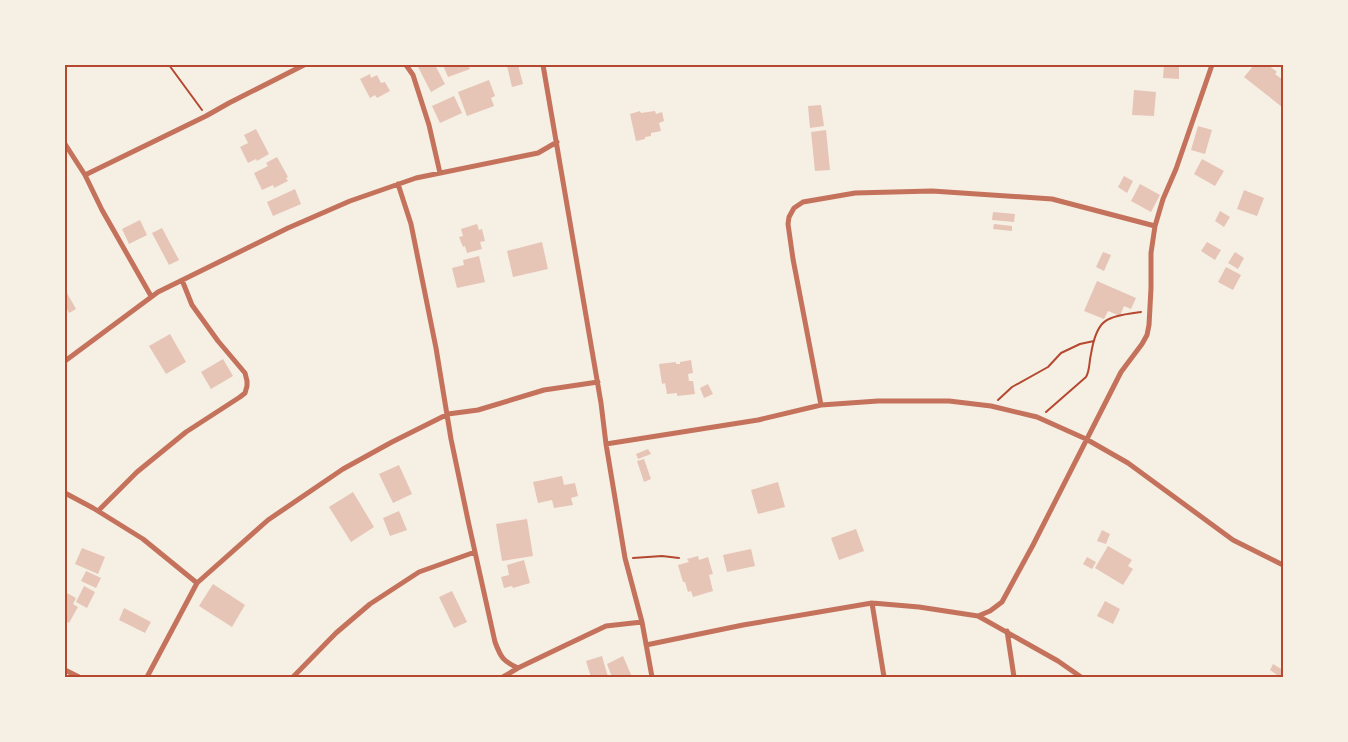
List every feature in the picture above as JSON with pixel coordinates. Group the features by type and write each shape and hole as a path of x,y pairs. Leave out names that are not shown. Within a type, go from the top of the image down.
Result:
{"street":[{"path":"85,175 206,116 237,98 304,65"},
{"path":"406,65 413,75 429,125 440,173"},
{"path":"543,65 598,382 606,444 626,558 642,622 652,677"},
{"path":"978,616 990,611 1002,602 1033,546 1121,372 1147,335 1150,311 1151,253 1155,226 1212,65"},
{"path":"65,361 151,296 288,228 350,201 416,178 538,153 557,142"},
{"path":"65,144 85,175 102,210 151,296"},
{"path":"398,184 411,224 436,348 453,448 496,642 500,655 506,662 518,668"},
{"path":"821,405 788,224 789,217 794,208 803,202 855,193 932,192 1052,199 1155,226"},
{"path":"98,511 137,472 186,432 245,393 247,381 245,373 218,341 192,305 182,280"},
{"path":"147,677 197,583 268,520 343,469 448,414 478,410 544,390 598,382"},
{"path":"606,444 758,420 821,405 878,401 940,401 991,406 1037,418 1086,439 1128,463 1234,540 1283,565"},
{"path":"65,493 143,539 197,583"},
{"path":"294,677 336,633 370,604 418,572 475,552"},
{"path":"872,603 884,677"},
{"path":"646,644 872,603 919,607 978,616 1058,661 1081,677"},
{"path":"503,677 606,626 642,622"},
{"path":"1007,631 1014,677"},
{"path":"65,670 78,677"}],"path":[{"path":"169,65 206,116"},
{"path":"1037,418 1086,377 1097,330 1101,324 1115,316 1150,311"},
{"path":"991,406 1012,387 1045,369 1061,353 1080,344 1094,341"},
{"path":"626,558 662,556 678,558"}],"building":[{"path":"417,65 435,65 445,84 431,92"},
{"path":"443,65 468,65 470,69 448,77"},
{"path":"518,65 523,84 512,87 507,66"},
{"path":"1164,65 1179,65 1179,79 1163,78"},
{"path":"1254,65 1268,65 1283,80 1282,107 1244,77"},
{"path":"370,74 371,78 377,75 381,83 385,82 390,91 377,98 375,95 370,98 360,79"},
{"path":"489,80 495,96 491,98 494,106 467,116 458,92"},
{"path":"1134,90 1156,92 1154,116 1132,115"},
{"path":"454,96 462,113 440,123 432,106"},
{"path":"821,105 824,126 810,128 808,106"},
{"path":"640,111 641,113 655,111 656,114 662,112 664,121 659,123 661,131 651,133 651,136 636,141 630,114"},
{"path":"1198,126 1212,130 1205,154 1191,150"},
{"path":"256,129 269,154 257,161 256,159 248,163 240,147 248,143 244,135"},
{"path":"826,130 830,170 815,171 811,132"},
{"path":"277,157 288,177 286,178 288,181 274,188 273,185 262,190 254,173 268,166 266,163"},
{"path":"1202,159 1224,171 1215,186 1194,174"},
{"path":"1124,176 1133,181 1127,193 1118,187"},
{"path":"1140,184 1160,195 1151,212 1131,201"},
{"path":"295,189 301,204 273,216 267,202"},
{"path":"1244,190 1264,198 1257,216 1237,209"},
{"path":"1220,211 1230,217 1224,227 1215,221"},
{"path":"993,212 1015,214 1014,222 992,220"},
{"path":"140,220 147,235 129,244 122,229"},
{"path":"477,224 479,230 482,229 485,241 480,242 482,249 467,253 459,237 463,236 461,229"},
{"path":"994,224 1012,226 1012,231 993,229"},
{"path":"162,228 179,260 169,265 152,233"},
{"path":"542,242 548,269 513,277 507,251"},
{"path":"1207,242 1221,250 1215,260 1201,251"},
{"path":"1103,252 1111,255 1104,271 1096,267"},
{"path":"1235,252 1244,258 1238,269 1228,263"},
{"path":"479,256 485,282 457,288 452,268 464,265 463,260"},
{"path":"1226,267 1241,275 1233,290 1218,282"},
{"path":"1097,281 1136,298 1131,309 1124,306 1120,316 1108,311 1104,319 1084,311"},
{"path":"67,293 76,309 69,313 65,305 65,294"},
{"path":"170,334 186,362 166,374 149,346"},
{"path":"223,359 233,376 211,389 201,372"},
{"path":"691,360 693,373 688,374 689,381 693,381 695,394 677,396 677,393 667,394 665,383 662,384 659,364 676,362 676,364 680,364 680,362"},
{"path":"708,384 713,394 704,398 700,388"},
{"path":"648,449 651,454 638,459 636,454"},
{"path":"644,459 651,479 644,482 637,461"},
{"path":"399,465 412,494 393,503 379,474"},
{"path":"562,476 564,485 575,483 578,496 571,498 573,505 554,508 552,500 538,503 533,482"},
{"path":"778,482 785,507 758,514 751,490"},
{"path":"353,492 374,527 351,542 329,507"},
{"path":"399,511 407,530 390,536 383,518"},
{"path":"527,519 533,556 502,561 496,524"},
{"path":"856,529 864,551 839,560 831,538"},
{"path":"1102,530 1110,534 1106,544 1097,541"},
{"path":"1108,546 1132,560 1128,566 1133,569 1123,585 1095,568"},
{"path":"82,548 105,557 98,574 75,564"},
{"path":"751,549 755,566 727,572 723,555"},
{"path":"698,556 699,560 708,557 713,574 709,575 713,591 693,597 691,591 688,592 685,582 683,582 678,565 689,562 687,559"},
{"path":"1087,557 1096,562 1092,569 1083,564"},
{"path":"524,560 530,583 513,588 512,586 504,588 501,577 509,575 507,565"},
{"path":"86,571 101,578 96,588 81,581"},
{"path":"213,584 245,605 232,627 199,606"},
{"path":"84,586 95,592 87,608 76,602"},
{"path":"452,591 467,622 454,628 439,597"},
{"path":"65,592 76,598 73,604 78,607 69,623 65,621"},
{"path":"1105,601 1120,609 1113,624 1097,616"},
{"path":"124,608 151,622 145,633 119,620"},
{"path":"602,656 608,677 591,677 586,661"},
{"path":"623,656 632,677 612,677 607,664"},
{"path":"1273,664 1283,670 1280,677 1270,670"}]}
